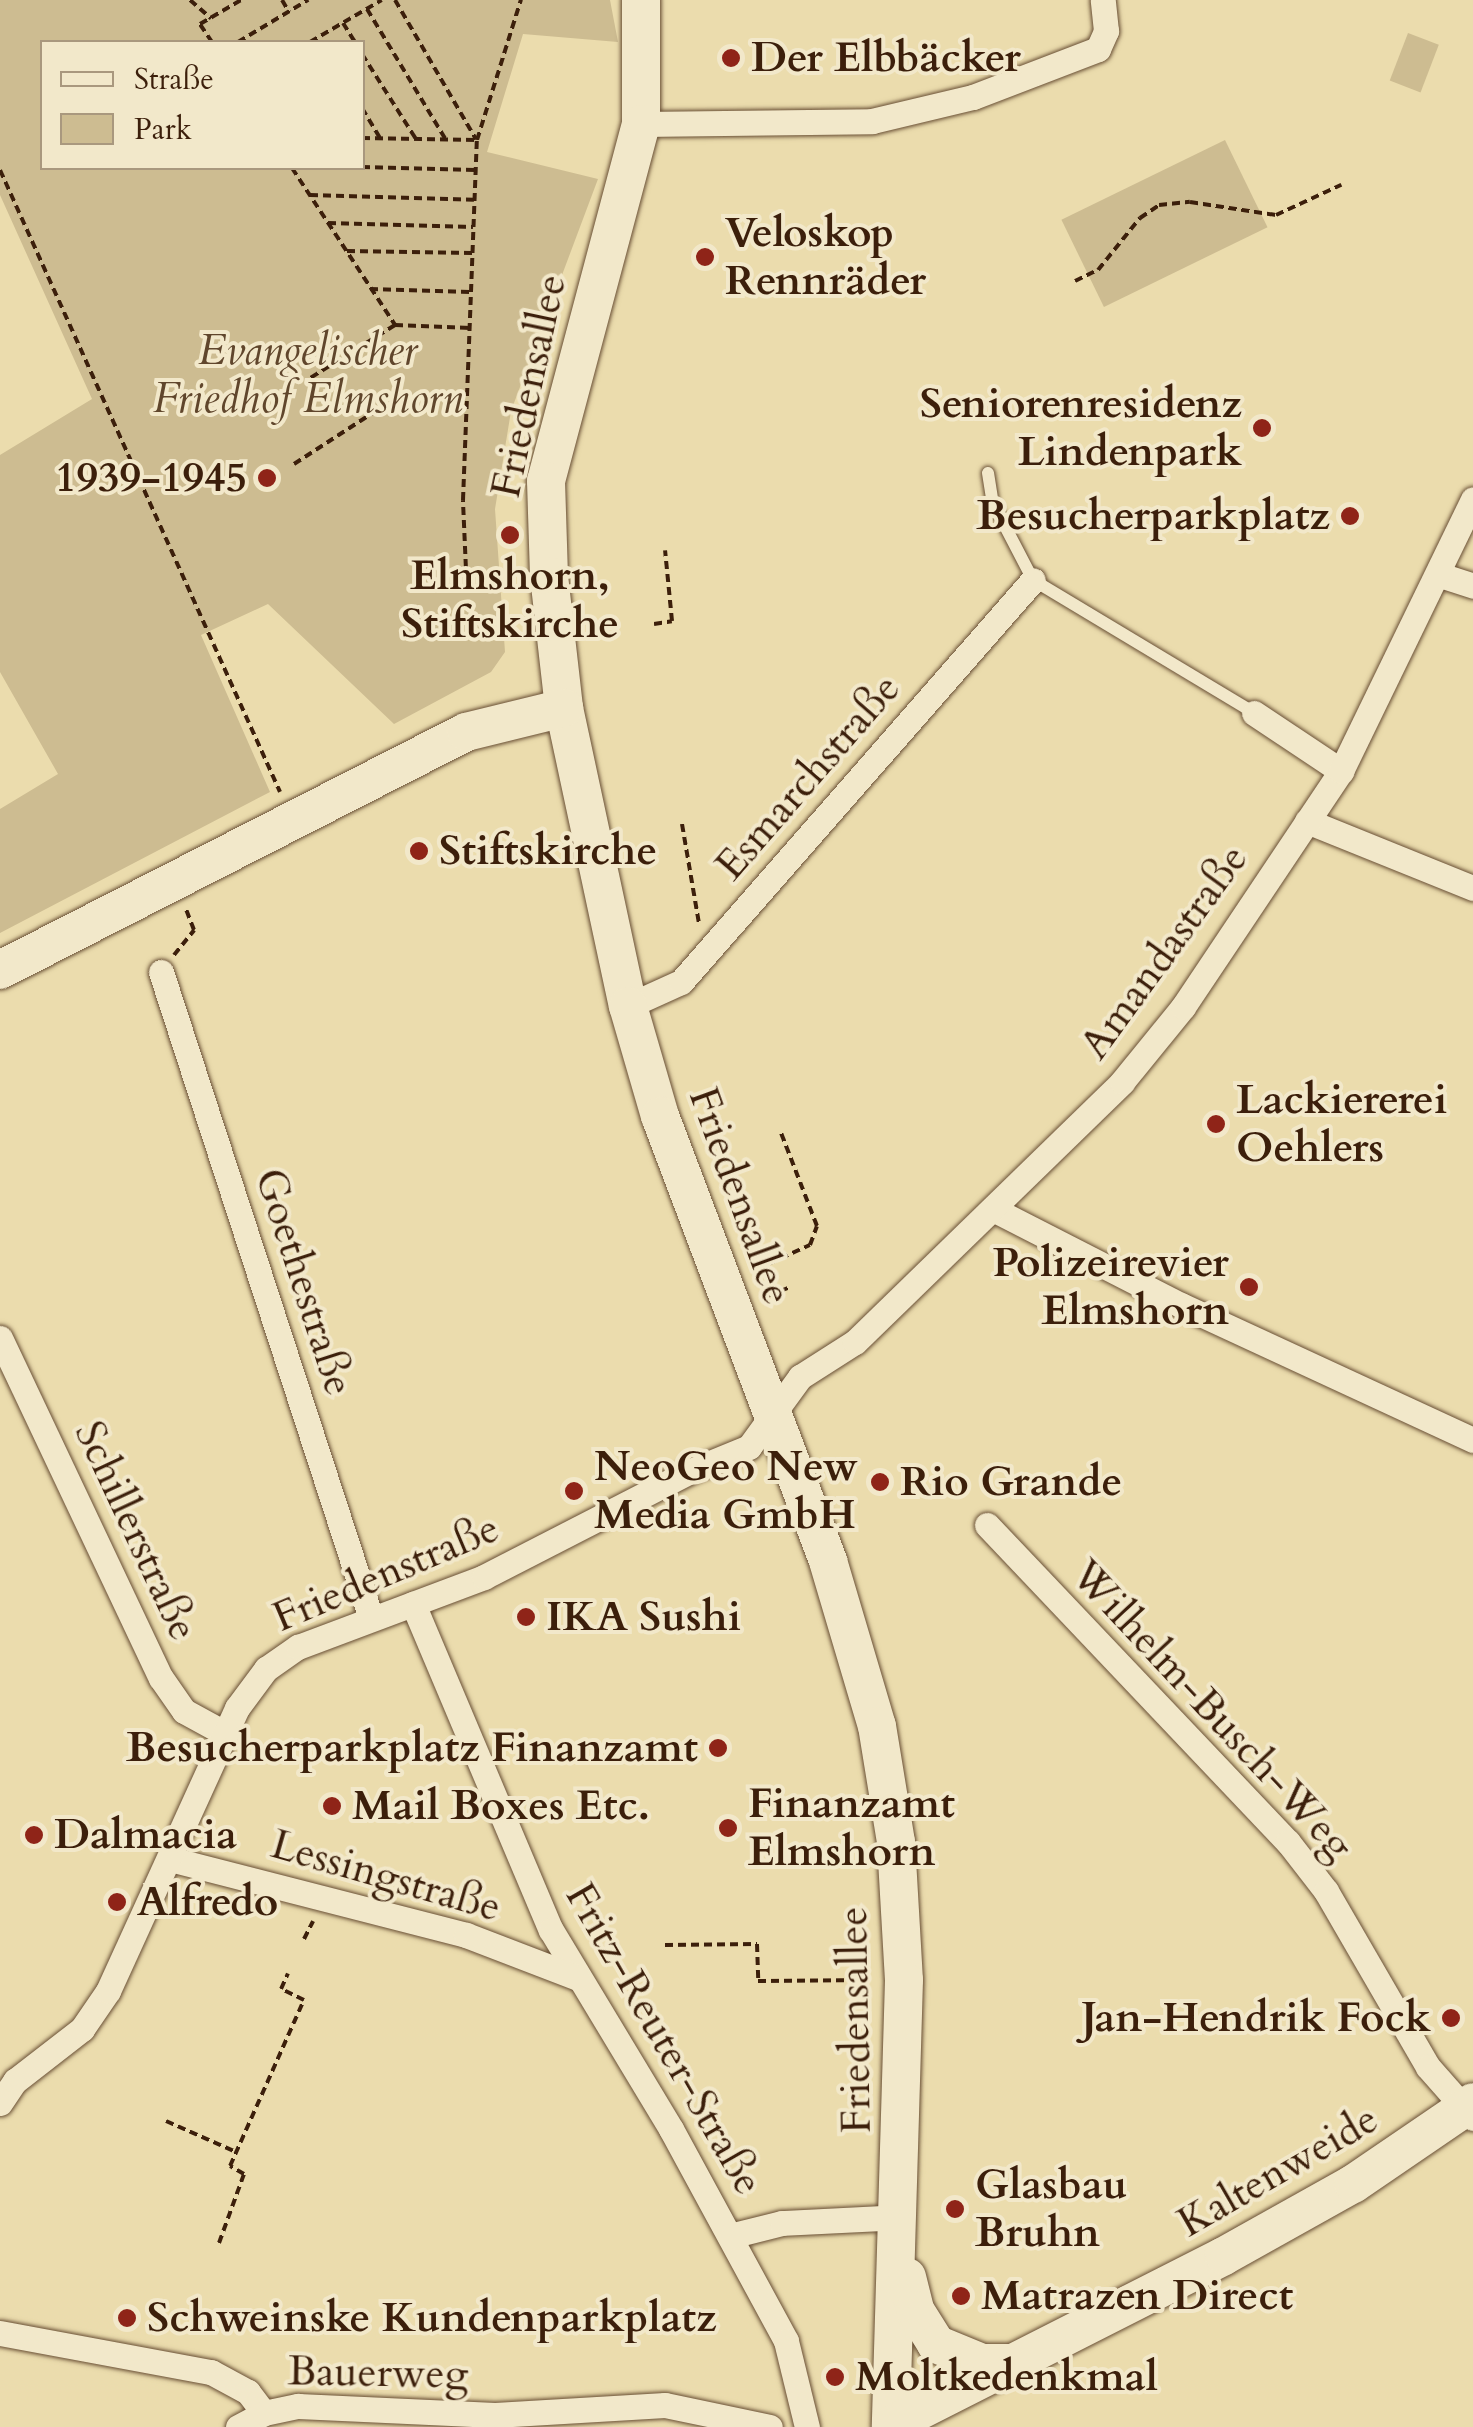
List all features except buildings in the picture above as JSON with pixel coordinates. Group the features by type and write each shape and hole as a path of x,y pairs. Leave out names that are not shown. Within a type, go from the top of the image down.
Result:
{"main road":[{"name":"Friedensallee","path":"641,0 642,124 546,480 546,543 564,708 628,1006 660,1116 828,1561 871,1708 896,1842 904,1980 899,2229 889,2426"},
{"path":"0,970 466,732 564,708"},
{"name":"Kaltenweide","path":"889,2426 1353,2184 1470,2109"},
{"path":"899,2229 915,2310 936,2344 982,2363 1015,2363"}],"street":[{"path":"642,124 825,125 955,102 1098,49 1106,32 1102,0"},
{"name":"Amandastraße","path":"772,1412 800,1377 854,1342 993,1209 1154,1046 1341,771 1440,575 1473,499"},
{"path":"1440,575 1473,586"},
{"name":"Esmarchstraße","path":"628,1006 682,982 1033,580"},
{"path":"1254,713 1341,771"},
{"path":"1307,822 1473,888"},
{"name":"Goethestraße","path":"161,972 371,1618"},
{"path":"993,1209 1181,1305 1473,1440"},
{"name":"Schillerstraße","path":"0,1338 161,1678 184,1711 226,1734"},
{"name":"Friedenstraße","path":"0,2103 8,2074 90,2019 226,1734 252,1685 283,1655 502,1569 672,1479 749,1447 772,1412"},
{"name":"Wilhelm-Busch-Weg","path":"987,1525 1288,1842 1326,1891 1428,2067 1470,2109"},
{"name":"Fritz-Reuter-Straße","path":"413,1604 505,1827 578,1978 730,2236 786,2341 807,2427"},
{"name":"Lessingstraße","path":"170,1858 466,1934 578,1978"},
{"name":"Fritz-Reuter-Straße","path":"730,2236 782,2223 899,2229"},
{"name":"Bauerweg","path":"0,2333 211,2372 248,2392 264,2412 330,2406 496,2415 665,2406 710,2410 770,2427"},
{"path":"238,2427 264,2412"}],"lane":[{"path":"988,474 992,503 1033,580 1254,713"}],"path":[{"path":"190,0 211,18"},
{"path":"211,40 200,24 241,0"},
{"path":"282,0 289,12"},
{"path":"241,40 308,0"},
{"path":"322,40 382,0"},
{"path":"395,0 476,140"},
{"path":"467,592 463,500 476,140 522,0"},
{"path":"367,9 446,140"},
{"path":"343,23 354,40"},
{"path":"365,59 416,139"},
{"path":"365,113 381,138"},
{"path":"365,138 476,140"},
{"path":"365,167 476,170"},
{"path":"0,170 292,819"},
{"path":"293,170 395,325"},
{"path":"1075,280 1098,270 1140,218 1159,205 1190,202 1276,214 1341,184"},
{"path":"310,195 474,200"},
{"path":"328,223 474,227"},
{"path":"346,251 472,253"},
{"path":"370,290 471,292"},
{"path":"307,380 395,325 470,328"},
{"path":"294,464 397,397"},
{"path":"654,624 672,621 666,550"},
{"path":"682,824 708,951"},
{"path":"161,972 194,930 186,909"},
{"path":"757,1268 810,1246 816,1226 780,1130"},
{"path":"768,1296 788,1288"},
{"path":"666,1946 757,1944 758,1981 871,1980"},
{"path":"219,2243 244,2174 230,2166 304,2000 281,1989 288,1973"},
{"path":"166,2121 236,2152"}],"green space":[{"name":"Evangelischer Friedhof Elmshorn","path":"0,0 610,0 618,42 523,34 487,152 598,179 511,411 495,509 505,652 491,672 394,724 268,604 201,635 270,792 0,933 0,809 58,774 0,672 0,455 92,399 0,195"},
{"path":"1408,33 1439,45 1421,92 1390,81"},
{"path":"1225,140 1268,227 1104,307 1061,220"}],"place":[{"name":"Der Elbbäcker","path":"731,58"},
{"name":"Veloskop Rennräder","path":"705,257"},
{"name":"Seniorenresidenz Lindenpark","path":"1262,428"},
{"name":"1939-1945","path":"267,478"},
{"name":"Besucherparkplatz","path":"1350,516"},
{"name":"Elmshorn, Stiftskirche","path":"510,535"},
{"name":"Stiftskirche","path":"419,851"},
{"name":"Lackiererei Oehlers","path":"1216,1124"},
{"name":"Polizeirevier Elmshorn","path":"1249,1287"},
{"name":"Rio Grande","path":"880,1482"},
{"name":"NeoGeo New Media GmbH","path":"574,1491"},
{"name":"IKA Sushi","path":"526,1617"},
{"name":"Besucherparkplatz Finanzamt","path":"718,1748"},
{"name":"Mail Boxes Etc.","path":"332,1806"},
{"name":"Finanzamt Elmshorn","path":"728,1828"},
{"name":"Dalmacia","path":"34,1835"},
{"name":"Alfredo","path":"117,1902"},
{"name":"Jan-Hendrik Fock","path":"1451,2018"},
{"name":"Glasbau Bruhn","path":"955,2209"},
{"name":"Matrazen Direct","path":"961,2296"},
{"name":"Schweinske Kundenparkplatz","path":"127,2318"},
{"name":"Moltkedenkmal","path":"835,2377"}]}
